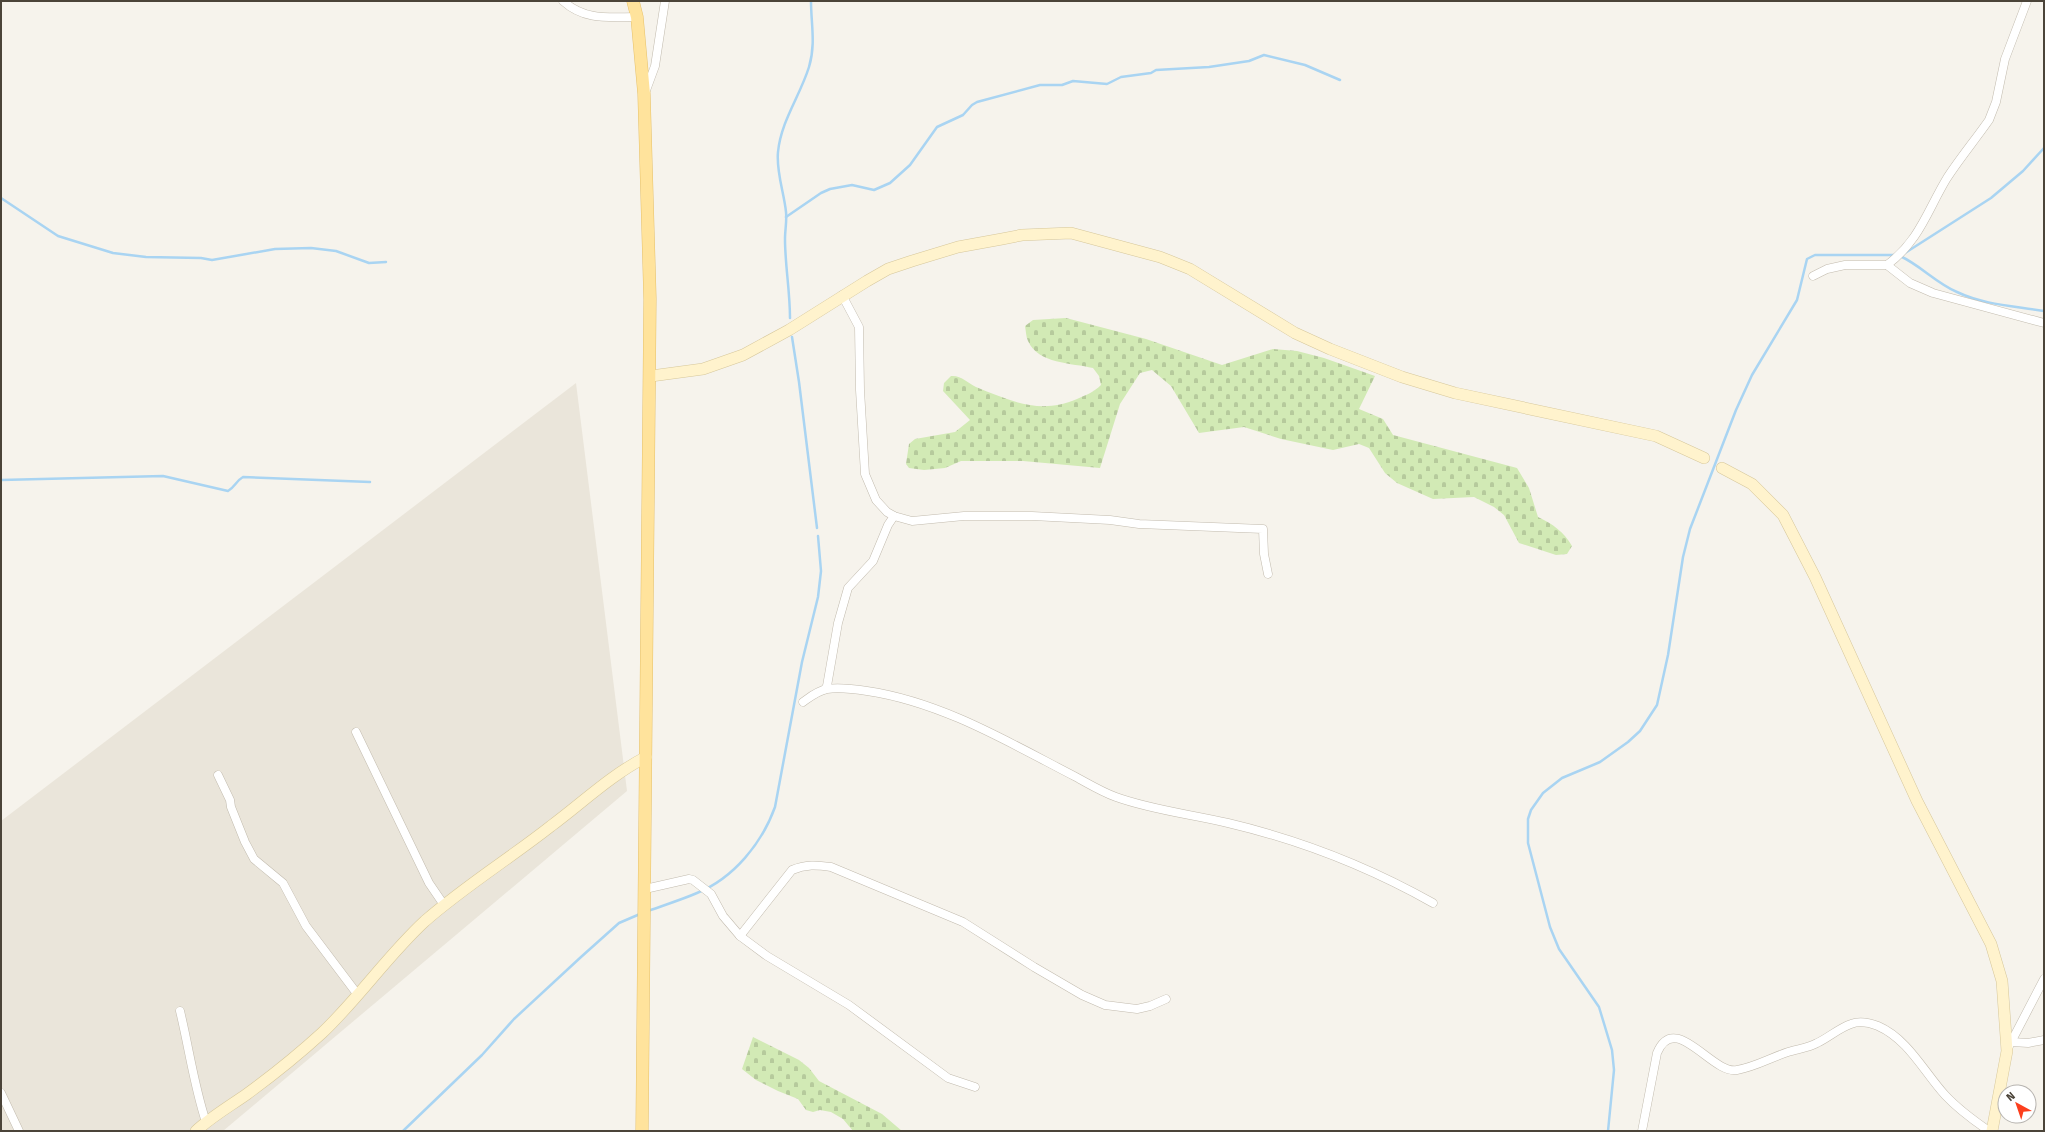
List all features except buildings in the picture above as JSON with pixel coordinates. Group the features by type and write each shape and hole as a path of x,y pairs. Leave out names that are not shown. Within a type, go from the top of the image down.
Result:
{"main road":[{"path":"633,1 637,17 644,94 651,376 642,1131"}],"street":[{"path":"563,1 570,7 585,15 637,17"},
{"path":"644,94 655,66 665,1"},
{"path":"1813,276 1827,268 1845,264 1887,265 1910,245 1920,231 1947,178 1989,120 1996,102 2005,59 2027,1"},
{"path":"651,376 704,369 743,355 789,330 842,295 888,270 958,248 1022,235 1078,234 1160,258 1190,269 1295,333 1330,349 1402,377 1455,392 1656,436 1704,458"},
{"path":"1887,265 1895,273 1910,283 1933,293 2044,323"},
{"path":"842,295 859,327 860,390 865,474 876,500 887,512 894,516 912,521 964,516 1032,516 1110,520 1139,524 1262,529 1264,554 1268,574"},
{"path":"1722,468 1752,484 1773,503 1783,515 1815,577 1917,801 1991,944 2002,980 2009,1046"},
{"path":"825,690 827,686 838,623 848,588 873,561 888,525 894,516"},
{"path":"803,702 813,695 825,690 837,688 884,693 934,707 1114,796 1142,806 1226,822 1284,838 1382,876 1433,902"},
{"path":"356,732 429,882 444,905"},
{"path":"196,1131 206,1122 248,1093 314,1040 358,995 408,938 444,905 478,877 551,827 628,766 646,757"},
{"path":"218,775 230,800 231,807 251,854 261,867 283,883 306,926 358,995"},
{"path":"740,936 792,870 801,866 815,864 831,867 962,922 1082,995 1105,1004 1137,1009 1150,1006 1166,999"},
{"path":"644,894 689,879 699,884 711,894 723,916 740,936 767,956 849,1005 948,1078 975,1087"},
{"path":"1992,1131 2009,1046 2044,979"},
{"path":"180,1012 191,1057 197,1094 206,1122"},
{"path":"1642,1131 1657,1053 1660,1045 1668,1039 1675,1038 1691,1045 1722,1068 1730,1071 1759,1064 1787,1052 1815,1044 1851,1024 1869,1023 1887,1030 1906,1047 1945,1095 1963,1113 1989,1131"},
{"path":"2009,1046 2044,1040"},
{"path":"1,1093 19,1131"}],"shaded area":[{"path":"576,383 627,791 223,1131 1,1131 1,821"}],"green space":[{"path":"1066,318 1146,339 1222,365 1273,349 1297,351 1324,358 1375,376 1359,409 1383,419 1393,435 1517,468 1529,488 1538,517 1558,529 1572,546 1567,554 1556,555 1519,543 1504,515 1494,507 1474,497 1433,499 1397,483 1385,473 1369,448 1359,444 1333,450 1281,439 1244,427 1199,433 1171,386 1152,370 1140,373 1120,404 1100,468 1023,461 961,461 945,468 924,470 909,468 906,464 909,444 915,439 955,432 970,420 943,391 944,383 951,376 961,378 976,387 1001,397 1038,406 1063,404 1096,390 1101,385 1099,376 1093,368 1047,358 1033,349 1028,341 1025,326 1033,320"},
{"path":"753,1037 799,1060 809,1068 819,1081 882,1114 902,1131 853,1131 843,1119 831,1112 820,1110 813,1112 806,1110 798,1099 756,1080 742,1069"}],"waterway":[{"path":"790,318 785,249 786,215 778,167 778,152 783,130 805,78 811,59 813,42 811,1"},
{"path":"786,217 821,193 830,189 852,185 874,190 890,183 910,165 937,127 963,115 972,105 977,102 1040,85 1062,85 1073,81 1107,84 1121,77 1151,73 1156,70 1209,67 1249,61 1264,55 1305,65 1340,80"},
{"path":"1905,253 1991,198 2023,171 2044,148"},
{"path":"1,198 58,236 113,253 146,257 201,258 212,260 275,249 311,248 336,251 369,263 386,262"},
{"path":"1608,1131 1614,1070 1612,1050 1599,1007 1559,949 1550,927 1528,843 1528,819 1531,810 1543,793 1562,778 1600,762 1628,742 1640,731 1657,705 1668,655 1683,557 1690,529 1736,410 1752,375 1797,300 1807,259 1815,255 1895,255"},
{"path":"1900,256 1949,288 1967,296 1978,300 2044,311"},
{"path":"792,337 817,528"},
{"path":"1,480 163,476 228,491 243,477 370,482"},
{"path":"648,911 697,893 723,878 735,869 763,834 775,807 802,662 818,597 821,571 818,536"},
{"path":"403,1131 482,1055 514,1019 581,957 619,923 640,914"}]}
